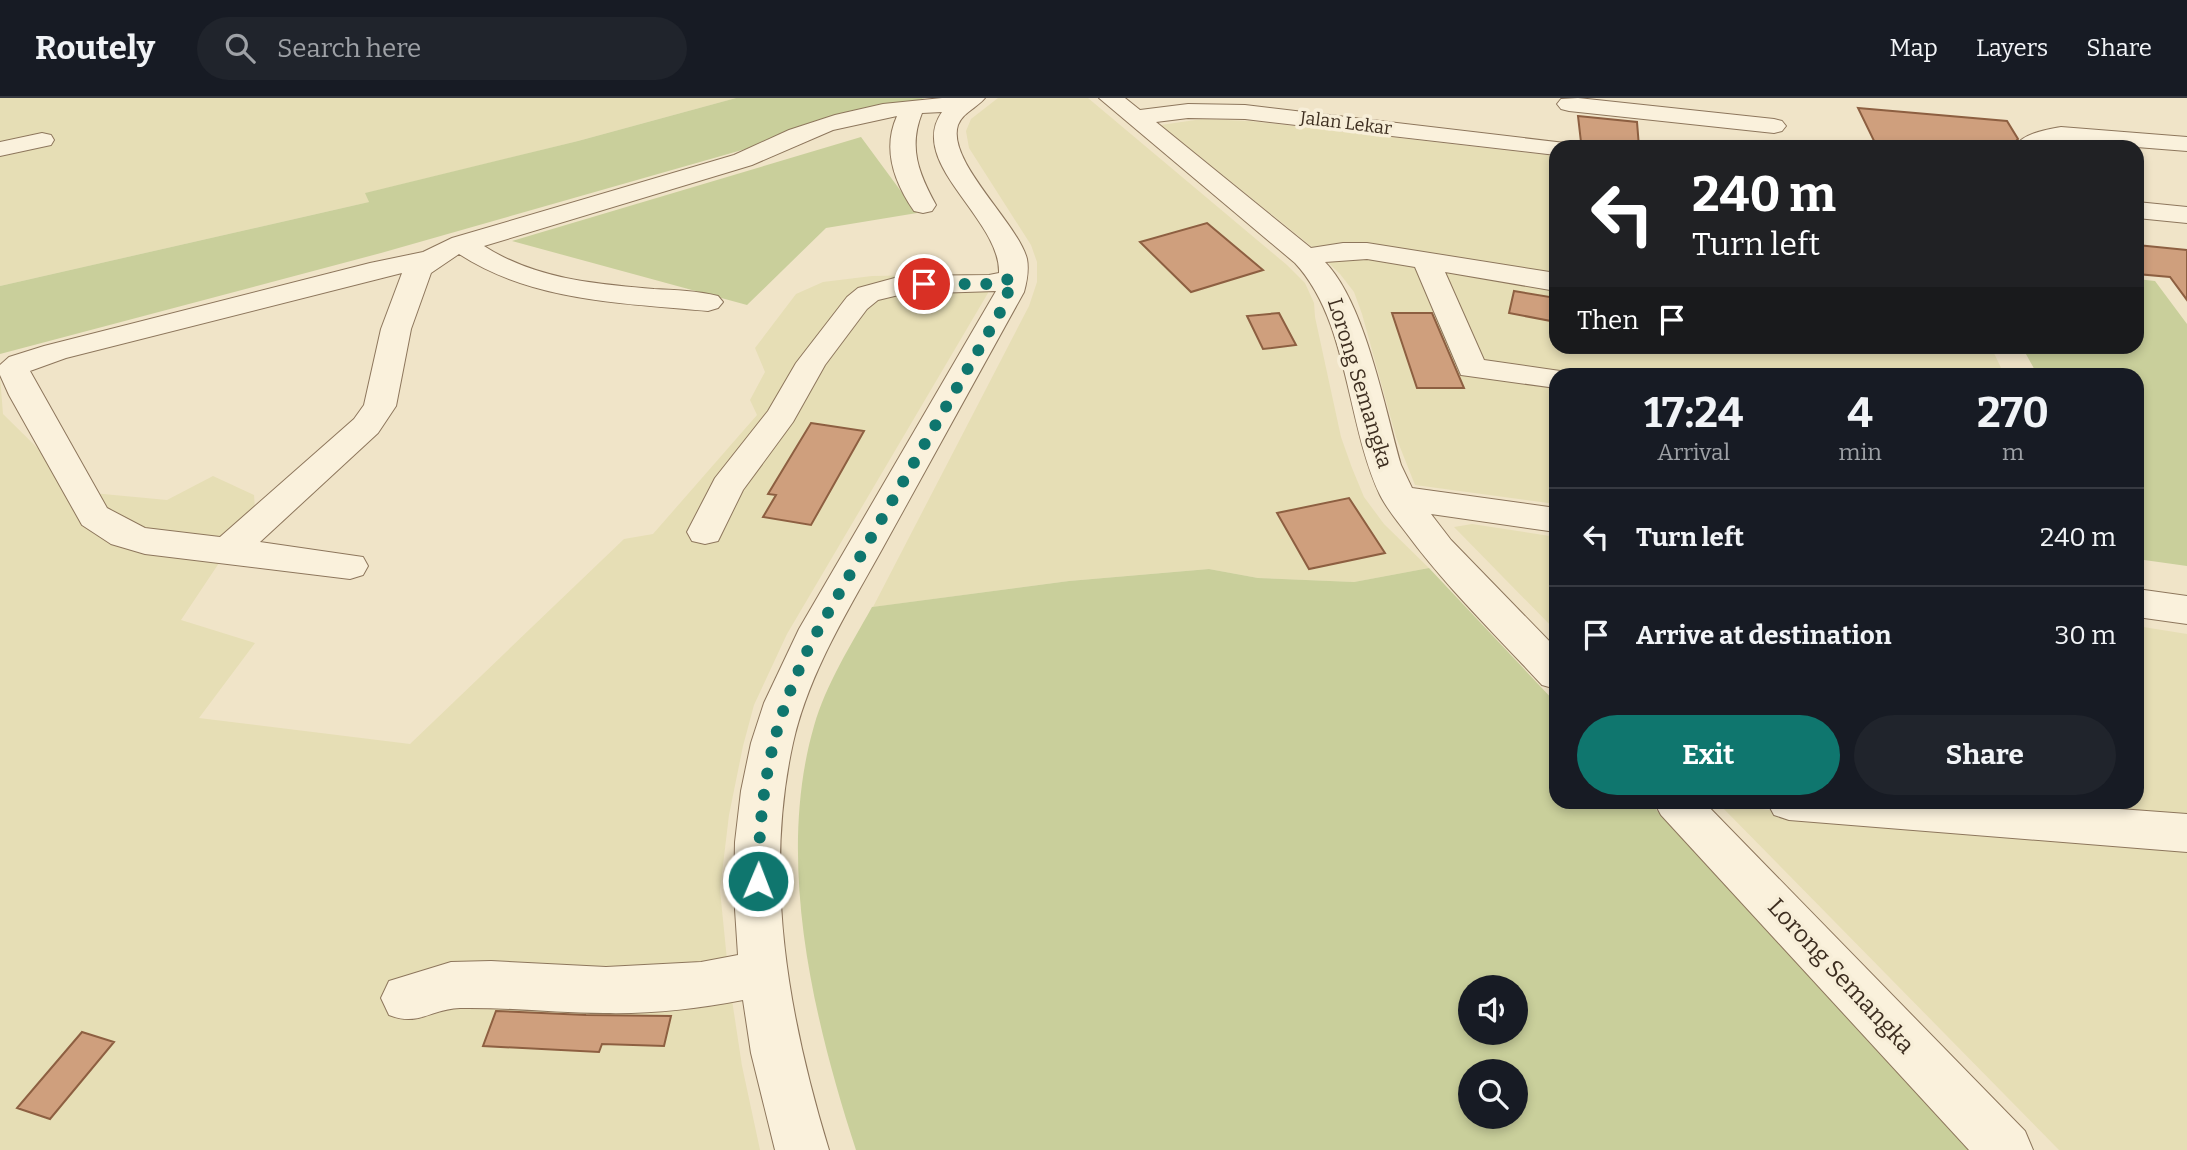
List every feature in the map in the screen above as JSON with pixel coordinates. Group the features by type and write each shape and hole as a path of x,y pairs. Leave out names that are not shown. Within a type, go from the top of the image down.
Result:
{"street":[{"name":"Lorong Semangka","path":"1111,98 1305,257 1324,277 1343,315 1384,465 1399,498 1438,549 1549,667"},
{"path":"350,566 145,541 124,535 94,516 24,395 13,369 30,359 68,348 370,271 427,260 463,244 733,164 832,123 913,107 968,101"},
{"path":"802,1150 776,1053 764,973 758,881 760,813 772,744 783,708 813,639 1002,309 1013,278 1013,257 1006,243 947,152 945,130 951,117 968,101"},
{"path":"1569,104 1774,126"},
{"name":"Jalan Lekar","path":"1136,118 1247,105 1549,147"},
{"path":"913,107 902,128 901,144 909,180 923,205"},
{"path":"2039,140 2061,134 2137,140"},
{"path":"0,149 42,140"},
{"path":"2144,141 2187,144"},
{"path":"2144,196 2187,199"},
{"path":"2144,211 2187,215"},
{"path":"463,244 498,268 559,286 708,302"},
{"path":"1305,257 1354,251 1549,281"},
{"path":"228,551 366,426 380,406 396,329 418,269 427,260"},
{"path":"1426,261 1472,368 1549,378"},
{"path":"705,532 727,486 782,415 811,363 856,303 868,294 902,285 989,284 1013,278"},
{"path":"1399,498 1549,519"},
{"path":"2144,604 2187,610"},
{"name":"Lorong Semangka","path":"1683,809 2006,1150"},
{"path":"1879,809 2187,833"},
{"path":"406,998 451,985 491,984 606,990 701,985 764,973"}],"shaded area":[{"path":"0,98 736,98 578,141 366,193 369,202 0,286"},
{"path":"998,98 1088,98 1305,283 1314,303 1341,437 1364,497 1384,524 1429,568 1354,582 1258,578 1209,569 1069,581 873,607 1029,306 1037,282 1037,262 1031,245 969,148 966,131 971,119"},
{"path":"1202,119 1250,121 1549,155 1549,354 1994,354 2001,368 1549,368 1549,503 1415,485 1396,437 1354,292 1312,247 1161,125"},
{"path":"991,274 988,293 787,634 754,705 743,746 729,815 720,890 729,980 742,1066 760,1150 0,1150 0,376 3,414 82,492 167,500 213,476 254,495 255,509 181,620 255,643 199,718 410,744 624,539 653,534 757,415 750,400 765,372 755,348 796,294 823,282 872,276"},
{"path":"1472,524 1549,536 1549,624 1454,527"},
{"path":"2144,627 2187,634 2187,819 2126,814 2122,809 2144,809"},
{"path":"1724,809 1761,809 2187,851 2187,1150 2059,1150"}],"green space":[{"path":"736,98 925,98 381,253 0,354 0,286 369,202 365,193 578,141"},
{"path":"861,137 917,213 826,228 747,305 512,241"},
{"path":"2144,280 2155,281 2187,324 2187,566 2144,560 2144,368 2034,368 2026,354 2144,354"},
{"path":"1429,568 1549,696 1549,809 1656,809 1976,1150 856,1150 826,1048 814,995 799,885 798,831 803,778 819,710 872,607 1069,581 1209,569 1258,578 1354,582"}],"building":[{"path":"1858,108 2007,121 2018,139 2017,140 1874,140"},
{"path":"1578,116 1637,122 1638,140 1581,140"},
{"path":"1207,223 1263,270 1191,292 1140,242"},
{"path":"2144,246 2187,250 2187,300 2170,277 2144,275"},
{"path":"1514,291 1549,297 1549,321 1509,313"},
{"path":"1279,313 1296,345 1263,349 1247,316"},
{"path":"1392,313 1432,313 1464,388 1417,388"},
{"path":"811,423 864,431 811,525 763,517 776,495 768,494"},
{"path":"1349,498 1385,553 1309,569 1277,513"},
{"path":"496,1011 671,1016 664,1046 602,1044 599,1052 483,1046"},
{"path":"82,1032 114,1042 50,1119 17,1108"}],"route":[{"path":"758,881 760,813 772,744 797,672 813,639 1002,309 1013,278 989,284 924,284"}]}
